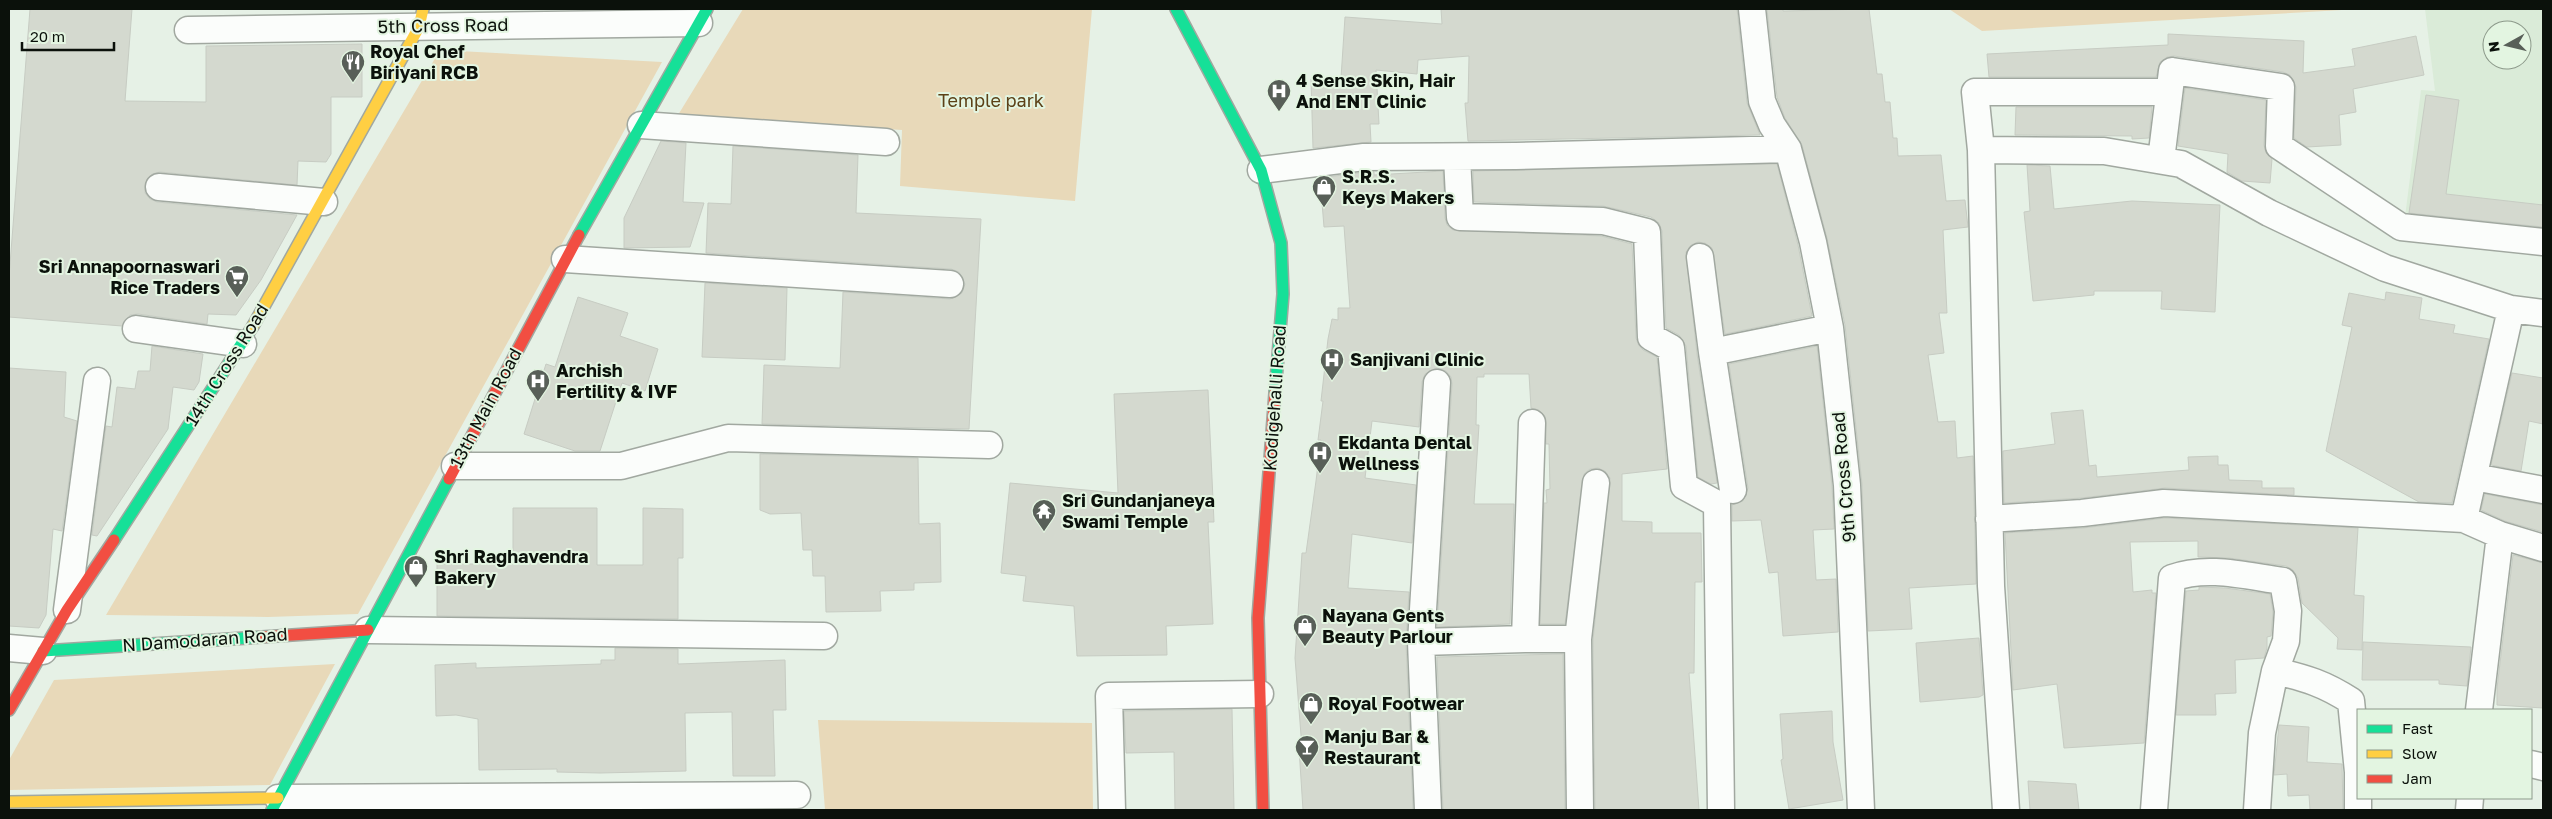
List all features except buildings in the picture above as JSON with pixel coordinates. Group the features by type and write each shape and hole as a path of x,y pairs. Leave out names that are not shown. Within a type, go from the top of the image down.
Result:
{"street":[{"name":"Kodigehalli Road","path":"1176,9 1260,170 1281,243 1283,294 1258,618 1263,810"},
{"name":"9th Cross Road","path":"1752,9 1762,101 1772,125 1788,149 1813,242 1830,328 1847,485 1861,810"},
{"name":"5th Cross Road","path":"188,30 421,18 703,16"},
{"name":"13th Main Road","path":"275,804 565,259 703,16"},
{"name":"14th Cross Road","path":"9,710 67,610 243,344 324,202 421,18"},
{"path":"2161,160 2172,71 2282,87 2279,146 2401,227 2543,242"},
{"path":"2006,810 1989,519 1981,150 1975,92 2169,92"},
{"path":"641,125 886,142"},
{"path":"1260,170 1364,157 1457,157 1788,149"},
{"path":"1981,150 2104,151 2181,164 2269,213 2385,268 2511,309 2543,313"},
{"path":"1457,157 1460,217 1603,221 1647,232 1651,337 1671,348 1684,486 1717,504 1721,810"},
{"path":"159,187 324,202"},
{"path":"1700,257 1733,490"},
{"path":"565,259 950,284"},
{"path":"2464,519 2511,309"},
{"path":"1712,352 1830,328"},
{"path":"136,329 243,344"},
{"path":"67,610 97,381"},
{"path":"1428,810 1421,642 1437,384"},
{"path":"1525,639 1532,424"},
{"path":"455,466 621,466 728,438 988,445"},
{"path":"2474,477 2543,490"},
{"path":"1580,810 1578,639 1596,483"},
{"path":"1989,519 2082,513 2164,504 2464,519 2500,535 2543,548"},
{"path":"2479,709 2500,535"},
{"path":"2154,810 2172,578 2189,572 2218,572 2282,581 2288,611 2286,642 2275,671 2262,733 2257,810"},
{"path":"368,630 824,636"},
{"name":"N Damodaran Road","path":"43,650 368,630"},
{"path":"1421,642 1578,639"},
{"path":"9,648 43,650"},
{"path":"2275,671 2305,677 2328,686 2351,702 2357,762"},
{"path":"1112,810 1109,696 1260,694"},
{"path":"9,802 275,804 797,795"}],"shaded area":[{"path":"2425,9 2543,9 2543,238 2404,225 2421,90 2435,91"}],"green space":[{"name":"Temple park","path":"743,9 1092,9 1075,201 900,186 902,130 678,115"},
{"path":"1949,9 2359,9 1982,31"},
{"path":"440,50 662,62 358,614 268,617 106,615"},
{"path":"335,664 270,785 9,790 9,760 54,680"},
{"path":"818,720 1092,723 1093,810 825,810"}],"traffic: fast":[{"path":"579,235 707,9"},
{"path":"1176,9 1261,170 1281,243 1283,294 1275,393"},
{"path":"114,540 253,326"},
{"path":"272,810 449,479"},
{"path":"43,651 262,637"}],"traffic: slow":[{"path":"253,326 419,27 423,9"},
{"path":"9,802 278,798"}],"traffic: jam":[{"path":"449,479 579,235"},
{"path":"1263,810 1258,618 1275,393"},
{"path":"9,710 67,610 114,540"},
{"path":"262,637 368,630"}],"place":[{"name":"Royal Chef Biriyani RCB","path":"353,83"},
{"name":"4 Sense Skin, Hair And ENT Clinic","path":"1279,112"},
{"name":"S.R.S. Keys Makers","path":"1324,208"},
{"name":"Sri Annapoornaswari Rice Traders","path":"237,298"},
{"name":"Sanjivani Clinic","path":"1332,381"},
{"name":"Archish Fertility & IVF","path":"538,402"},
{"name":"Ekdanta Dental Wellness","path":"1320,474"},
{"name":"Sri Gundanjaneya Swami Temple","path":"1044,532"},
{"name":"Shri Raghavendra Bakery","path":"416,588"},
{"name":"Nayana Gents Beauty Parlour","path":"1305,647"},
{"name":"Royal Footwear","path":"1311,725"},
{"name":"Manju Bar & Restaurant","path":"1307,768"}]}
